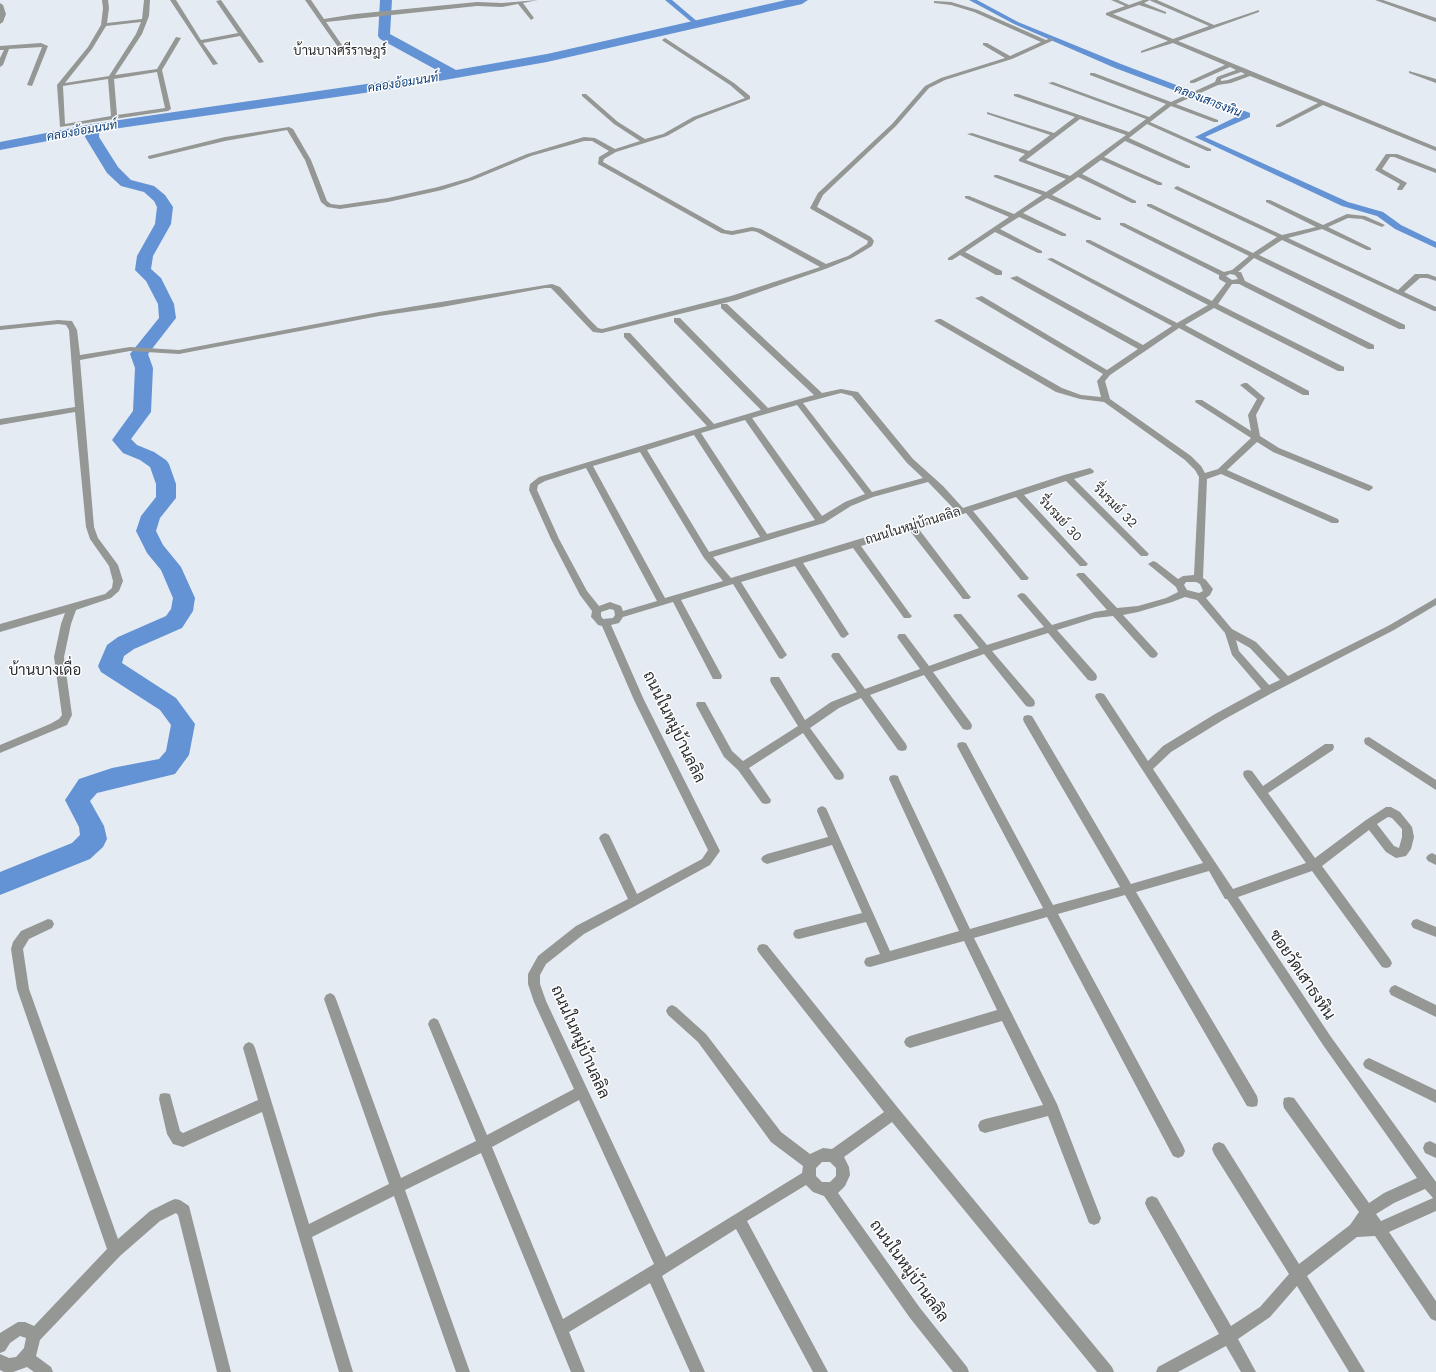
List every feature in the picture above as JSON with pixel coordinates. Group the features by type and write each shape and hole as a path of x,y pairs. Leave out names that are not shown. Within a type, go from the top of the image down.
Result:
{"street":[{"path":"105,0 106,8 104,25 90,48 60,85 62,126 168,109 159,70 178,38"},
{"path":"114,117 111,77 139,34 145,20 147,0"},
{"path":"173,0 215,64"},
{"path":"308,0 340,46 353,48"},
{"path":"322,21 477,4 502,5 535,0"},
{"path":"1114,0 1128,6"},
{"path":"1148,0 1108,14 1250,74 1436,149"},
{"path":"1153,0 1215,27"},
{"path":"1378,0 1436,20"},
{"path":"219,1 261,62"},
{"path":"76,358 130,349 179,352 379,314 442,305 545,286 552,286 558,289 584,320 596,330 609,331 734,298 826,267 850,257 870,245 871,241 870,238 813,208 820,194 890,130 927,87 944,79 1010,58 1048,41 976,11 951,4 936,2"},
{"path":"1139,2 1164,13"},
{"path":"520,3 531,18"},
{"path":"0,5 3,14 0,22"},
{"path":"1143,52 1257,11"},
{"path":"104,25 145,20"},
{"path":"200,42 241,34"},
{"path":"665,40 732,84 748,97 747,99 696,118 665,134 614,151 601,158 600,163 723,232 732,234 759,230 826,267"},
{"path":"985,44 1010,58"},
{"path":"0,48 45,46 30,85"},
{"path":"0,65 7,48"},
{"path":"1192,82 1231,65"},
{"path":"60,85 159,70"},
{"path":"1217,83 1219,78 1241,70"},
{"path":"1411,72 1436,81"},
{"path":"1092,74 1216,121"},
{"path":"950,260 1074,177 1171,104 1217,83 1229,82 1250,74"},
{"path":"1051,83 1148,120 1209,150"},
{"path":"1016,94 1127,136 1188,167"},
{"path":"584,95 616,123 644,141"},
{"path":"1278,126 1323,103"},
{"path":"988,112 1054,135"},
{"path":"1079,117 1021,160 1074,177 1134,202"},
{"path":"150,157 226,139 287,128 308,160 324,202 329,206 340,207 370,204 440,189 471,179 529,155 584,139 593,139 614,151"},
{"path":"970,134 1030,154"},
{"path":"1400,189 1404,184 1402,181 1378,170 1388,155 1396,155 1436,171"},
{"path":"1100,157 1160,184"},
{"path":"996,176 1047,195 1099,219"},
{"path":"1177,188 1434,308"},
{"path":"967,197 1018,215 1064,235"},
{"path":"1268,201 1369,249"},
{"path":"1149,205 1254,254 1402,327"},
{"path":"1222,274 1234,272 1254,254 1282,237 1323,227 1347,216 1363,217 1382,225"},
{"path":"1122,224 1222,274 1222,277 1230,282 1240,281 1371,347"},
{"path":"996,230 1040,252"},
{"path":"1088,241 1341,370"},
{"path":"961,253 999,273"},
{"path":"1050,259 1306,393"},
{"path":"1234,272 1242,278 1240,281"},
{"path":"1400,292 1418,276 1428,276 1436,279"},
{"path":"1014,278 1143,348"},
{"path":"1106,400 1101,381 1107,373 1143,348 1213,305 1225,291 1230,282"},
{"path":"979,298 1107,373"},
{"path":"724,306 820,396"},
{"path":"677,320 766,411"},
{"path":"938,321 1059,390 1080,397 1106,400 1188,458 1198,468 1203,477 1198,579"},
{"path":"0,328 58,322 69,323 73,330 90,527 94,539 113,565 118,581 116,589 108,596 72,608 0,628"},
{"path":"627,335 712,426"},
{"path":"1244,385 1261,398 1252,415 1256,438"},
{"path":"597,610 610,605 618,608 620,615 616,621 606,624 598,620 596,617 597,610 583,593 573,575 533,490 534,484 542,479 712,426 841,391 855,394 900,449 928,479 965,511 1024,578"},
{"path":"1199,402 1256,438 1292,458 1369,488"},
{"path":"799,403 870,495"},
{"path":"0,422 79,409"},
{"path":"746,417 821,520"},
{"path":"696,432 765,538"},
{"path":"1203,477 1221,471 1256,438"},
{"path":"643,448 707,556 732,581 782,655"},
{"path":"588,465 662,602"},
{"name":"ถนนในหมู่บ้านลลิล","path":"620,615 912,528 1017,492 1090,471"},
{"path":"1221,471 1335,521"},
{"name":"รื่นรมย์ 32","path":"1067,477 1144,554"},
{"path":"707,556 821,520 848,504 870,495 928,479"},
{"name":"รื่นรมย์ 30","path":"1017,492 1083,564"},
{"path":"912,528 966,597"},
{"path":"855,544 907,616"},
{"path":"797,562 844,634"},
{"path":"1153,564 1189,596 1204,596 1208,589 1203,582 1193,578 1183,579 1182,589"},
{"path":"1081,575 1153,654"},
{"path":"742,767 763,755 835,706 862,694 986,649 1095,615 1116,613 1161,603 1182,589"},
{"path":"1022,596 1092,677"},
{"path":"1200,597 1229,632 1253,645 1287,681"},
{"path":"676,599 717,676"},
{"path":"1148,768 1167,749 1219,717 1268,690 1391,628 1436,601"},
{"path":"0,749 54,727 63,722 67,715 59,658 66,624 72,608"},
{"path":"958,616 1030,703"},
{"name":"ถนนในหมู่บ้านลลิล","path":"606,624 639,700 714,851 706,862 580,930 542,960 534,974 534,984 540,1002 582,1092 658,1270 698,1372"},
{"path":"1229,632 1235,652 1268,690"},
{"path":"902,637 967,726"},
{"path":"836,656 862,694 902,747"},
{"path":"775,680 804,726 839,776"},
{"name":"ซอยวัดเสาธงหิน","path":"1100,697 1148,768 1229,895 1327,1041 1436,1193"},
{"path":"701,705 728,754 742,767 766,800"},
{"path":"1028,719 1252,1101"},
{"path":"1369,740 1436,786"},
{"path":"962,746 1178,1151"},
{"path":"1262,792 1329,748"},
{"path":"1248,774 1386,963"},
{"path":"894,779 967,935 1052,1110 1094,1218"},
{"path":"822,811 833,840 870,916 887,957"},
{"path":"1229,895 1314,865 1370,823"},
{"path":"605,838 634,900"},
{"path":"767,859 833,840"},
{"path":"870,962 1211,866"},
{"path":"799,934 870,916"},
{"path":"48,924 25,935 19,942 17,950 23,988 115,1251"},
{"path":"1418,924 1436,932"},
{"path":"763,949 893,1113 1107,1372"},
{"path":"1395,992 1436,1011"},
{"path":"330,999 398,1186 463,1372"},
{"name":"ถนนในหมู่บ้านลลิล","path":"672,1011 702,1038 776,1137 809,1170 816,1186 828,1190 915,1313 962,1372"},
{"path":"910,1042 1005,1014"},
{"path":"434,1024 578,1372"},
{"path":"249,1048 346,1372"},
{"path":"1369,1064 1436,1097"},
{"path":"305,1233 484,1144 582,1092"},
{"path":"165,1099 174,1134 178,1139 183,1140 266,1103"},
{"path":"1289,1103 1379,1229 1436,1314"},
{"path":"985,1126 1052,1110"},
{"path":"834,1156 893,1113"},
{"path":"1219,1149 1358,1372"},
{"path":"561,1328 658,1270 738,1219 809,1170 816,1156 825,1154 834,1156 842,1166 842,1179 834,1188 828,1190"},
{"path":"1164,1372 1229,1336 1265,1312 1298,1274 1355,1230 1367,1212 1389,1198 1427,1181"},
{"path":"1152,1203 1249,1372"},
{"path":"1355,1230 1379,1229 1436,1204"},
{"path":"33,1337 115,1251 155,1216 175,1206 180,1207 184,1211 224,1372"},
{"path":"738,1219 821,1372"},
{"path":"1,1363 7,1366 13,1366 27,1358 33,1343 33,1337 30,1332 25,1329 18,1329 2,1337"},
{"path":"27,1358 46,1372"}],"waterway":[{"path":"386,0 384,36 454,74"},
{"path":"668,0 697,24"},
{"name":"คลองอ้อมนนท์","path":"92,128 399,84 547,58 802,0"},
{"name":"คลองเสาธงหิน","path":"972,0 1016,23 1118,66 1247,115 1199,137 1345,204 1380,214 1398,227 1436,245"},
{"name":"คลองอ้อมนนท์","path":"0,146 92,128"},
{"path":"0,884 81,851 94,839 91,826 77,800 88,786 112,778 166,767 177,755 183,724 168,704 109,666 115,651 126,643 174,622 182,611 184,598 170,567 154,548 146,531 151,516 166,498 166,484 159,464 147,456 130,449 121,440 129,427 142,412 144,368 139,354 168,318 166,304 153,278 143,270 145,256 151,248 163,224 165,207 160,198 149,189 126,183 112,170 92,137 92,128"}],"district":[{"name":"บ้านบางศรีราษฎร์","path":"340,51"},
{"name":"บ้านบางเดื่อ","path":"45,671"}]}
